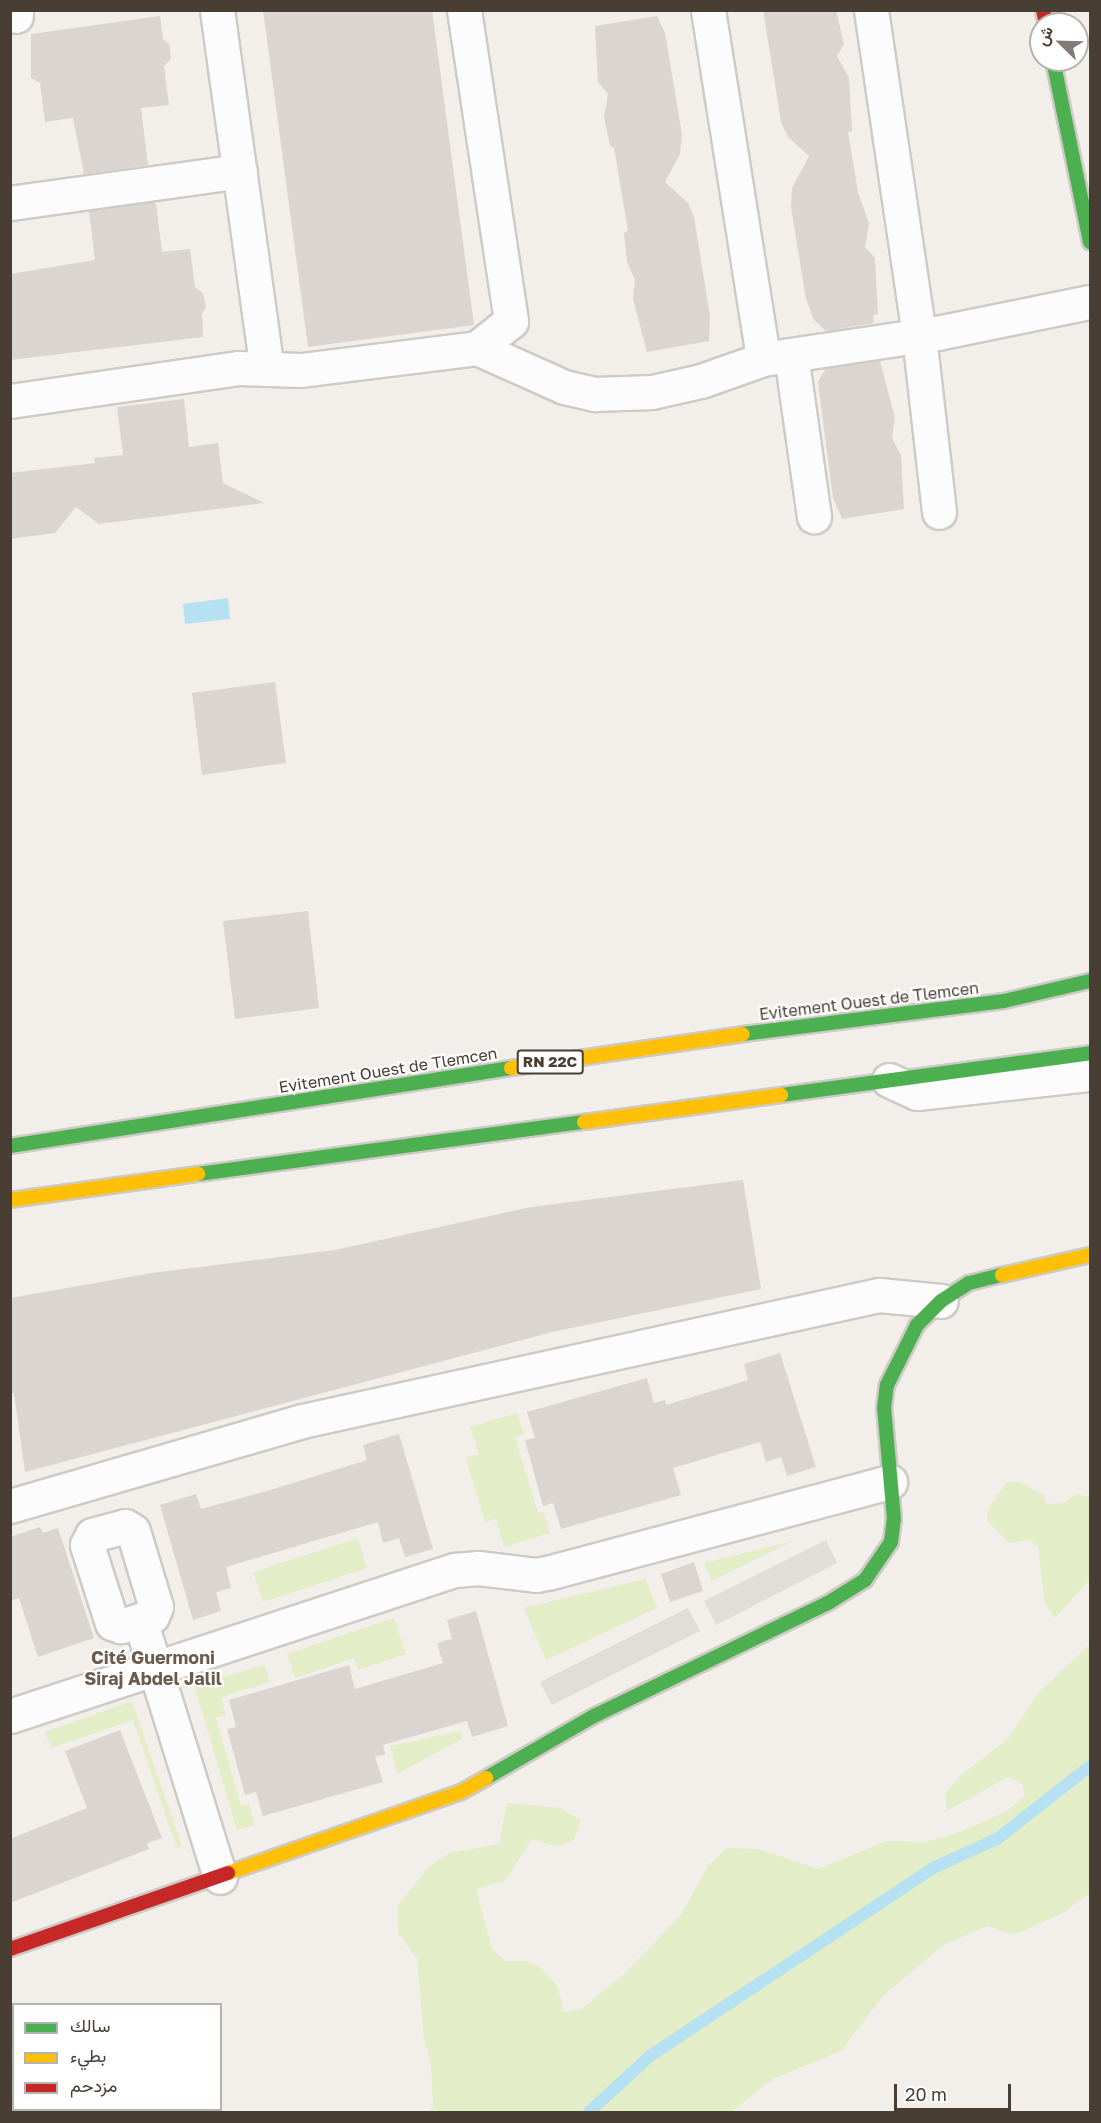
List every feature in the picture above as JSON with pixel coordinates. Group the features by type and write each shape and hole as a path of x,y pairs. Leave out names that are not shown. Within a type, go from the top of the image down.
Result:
{"main road":[{"path":"1055,72 1090,242"},
{"name":"Evitement Ouest de Tlemcen","path":"10,1146 636,1048 1005,1001 1090,981"},
{"path":"10,1200 1090,1053"},
{"path":"10,1949 460,1792 594,1716 828,1603 865,1580 891,1542 894,1519 884,1432 887,1385 917,1325 941,1301 969,1283 1090,1255"}],"street":[{"path":"217,10 267,369"},
{"path":"464,10 511,321 525,369"},
{"path":"708,10 777,357 814,516"},
{"path":"871,10 919,336 939,512"},
{"path":"10,203 240,171"},
{"path":"10,401 238,368 301,370 477,348 564,387 619,394 701,381 777,357 919,336 1090,302"},
{"path":"477,348 511,321"},
{"path":"889,1080 917,1094 1090,1074"},
{"path":"10,1506 302,1421 879,1295 941,1301"},
{"path":"10,1716 455,1570 478,1568 536,1575 551,1572 890,1482"},
{"path":"140,1620 220,1877"}],"green space":[{"path":"517,1413 524,1434 515,1437 538,1513 544,1512 550,1533 504,1547 496,1519 485,1522 466,1458 479,1454 470,1427"},
{"path":"1007,1482 1020,1482 1042,1494 1047,1504 1064,1503 1076,1494 1090,1497 1090,1579 1055,1618 1045,1603 1038,1547 1030,1540 1009,1543 987,1520 988,1509"},
{"path":"358,1538 367,1568 263,1602 253,1572"},
{"path":"793,1541 712,1581 704,1563"},
{"path":"645,1579 657,1608 546,1660 524,1608"},
{"path":"394,1618 406,1654 358,1670 354,1658 295,1678 287,1654"},
{"path":"1090,1644 1090,1893 1063,1913 1014,1935 988,1926 945,1944 883,1996 841,2051 773,2079 731,2112 429,2112 433,2106 431,2065 424,2039 417,1959 398,1933 398,1905 429,1867 449,1853 499,1844 507,1803 560,1808 581,1820 574,1840 558,1847 532,1839 505,1881 476,1889 492,1948 505,1961 527,1961 540,1967 557,1985 564,2012 581,2009 623,1975 681,1915 708,1866 727,1848 758,1849 818,1869 887,1841 927,1842 960,1832 1007,1811 1025,1796 1022,1784 1008,1777 947,1811 945,1794 961,1775 1007,1740 1039,1692"},
{"path":"265,1665 270,1682 221,1697 226,1715 216,1718 241,1806 249,1804 255,1825 237,1830 194,1685"},
{"path":"132,1701 182,1846 177,1848 133,1720 51,1748 45,1732"},
{"path":"461,1731 462,1739 397,1774 390,1746"}],"shaded area":[{"path":"826,1540 837,1563 716,1625 704,1601"},
{"path":"688,1608 700,1631 552,1705 540,1682"}],"water":[{"path":"228,598 230,619 185,624 183,604"}],"building":[{"path":"263,10 432,10 474,325 308,347"},
{"path":"763,10 836,10 844,44 837,56 849,78 852,131 848,132 858,192 869,224 865,247 875,258 878,314 873,315 874,323 826,331 814,320 806,299 791,207 792,188 809,156 788,137 781,122"},
{"path":"160,16 163,39 169,44 171,59 164,66 169,105 141,108 148,165 84,174 73,118 45,122 40,83 31,78 31,34"},
{"path":"657,16 665,33 682,135 680,154 665,182 688,203 694,217 710,316 709,341 647,352 633,299 635,280 627,262 624,233 628,230 614,148 610,146 604,117 608,94 598,82 595,26"},
{"path":"152,202 156,204 162,252 190,249 195,287 203,293 206,307 202,314 203,337 10,360 10,274 95,260 89,211"},
{"path":"880,361 895,418 892,438 901,455 904,509 842,519 833,498 818,382 826,368"},
{"path":"184,399 189,447 218,443 223,483 264,503 99,524 76,507 55,533 10,539 10,473 95,463 94,458 123,455 117,407"},
{"path":"275,682 286,763 202,775 192,693"},
{"path":"308,911 319,1008 235,1019 223,921"},
{"path":"743,1180 761,1289 552,1332 25,1472 14,1393 10,1394 10,1298 152,1273 335,1250 531,1207"},
{"path":"780,1353 816,1467 787,1476 781,1457 766,1462 760,1442 673,1468 681,1495 561,1529 553,1503 543,1506 525,1440 535,1438 527,1412 647,1378 654,1403 665,1400 666,1405 748,1380 744,1364"},
{"path":"399,1434 433,1549 405,1557 399,1538 383,1543 378,1522 226,1567 231,1588 216,1592 221,1611 193,1620 160,1505 196,1494 201,1509 267,1491 367,1460 363,1445"},
{"path":"40,1527 43,1533 58,1528 94,1638 38,1657 19,1598 10,1601 10,1537"},
{"path":"694,1562 703,1591 670,1602 661,1574"},
{"path":"476,1611 508,1726 472,1737 467,1721 383,1745 385,1754 375,1757 383,1782 263,1816 256,1792 245,1795 227,1729 236,1727 229,1700 349,1665 355,1689 443,1663 437,1643 452,1639 447,1620"},
{"path":"120,1730 162,1838 147,1843 149,1849 10,1903 10,1839 87,1808 65,1751"}],"waterway":[{"path":"589,2112 650,2056 935,1867 997,1839 1090,1766"}],"traffic: fast":[{"path":"1055,72 1090,242"},
{"path":"743,1034 1004,1001 1090,981"},
{"path":"781,1095 1090,1053"},
{"path":"10,1146 511,1068"},
{"path":"198,1174 584,1122"},
{"path":"486,1778 594,1716 828,1603 865,1580 891,1542 894,1519 884,1408 887,1385 917,1325 941,1301 969,1283 1002,1275"}],"traffic: slow":[{"path":"511,1068 743,1034"},
{"path":"584,1122 781,1095"},
{"path":"10,1200 198,1174"},
{"path":"1002,1275 1090,1255"},
{"path":"228,1873 461,1792 486,1778"}],"traffic: jam":[{"path":"10,1949 228,1873"}],"district":[{"name":"Cité Guermoni Siraj Abdel Jalil","path":"153,1668"}]}
